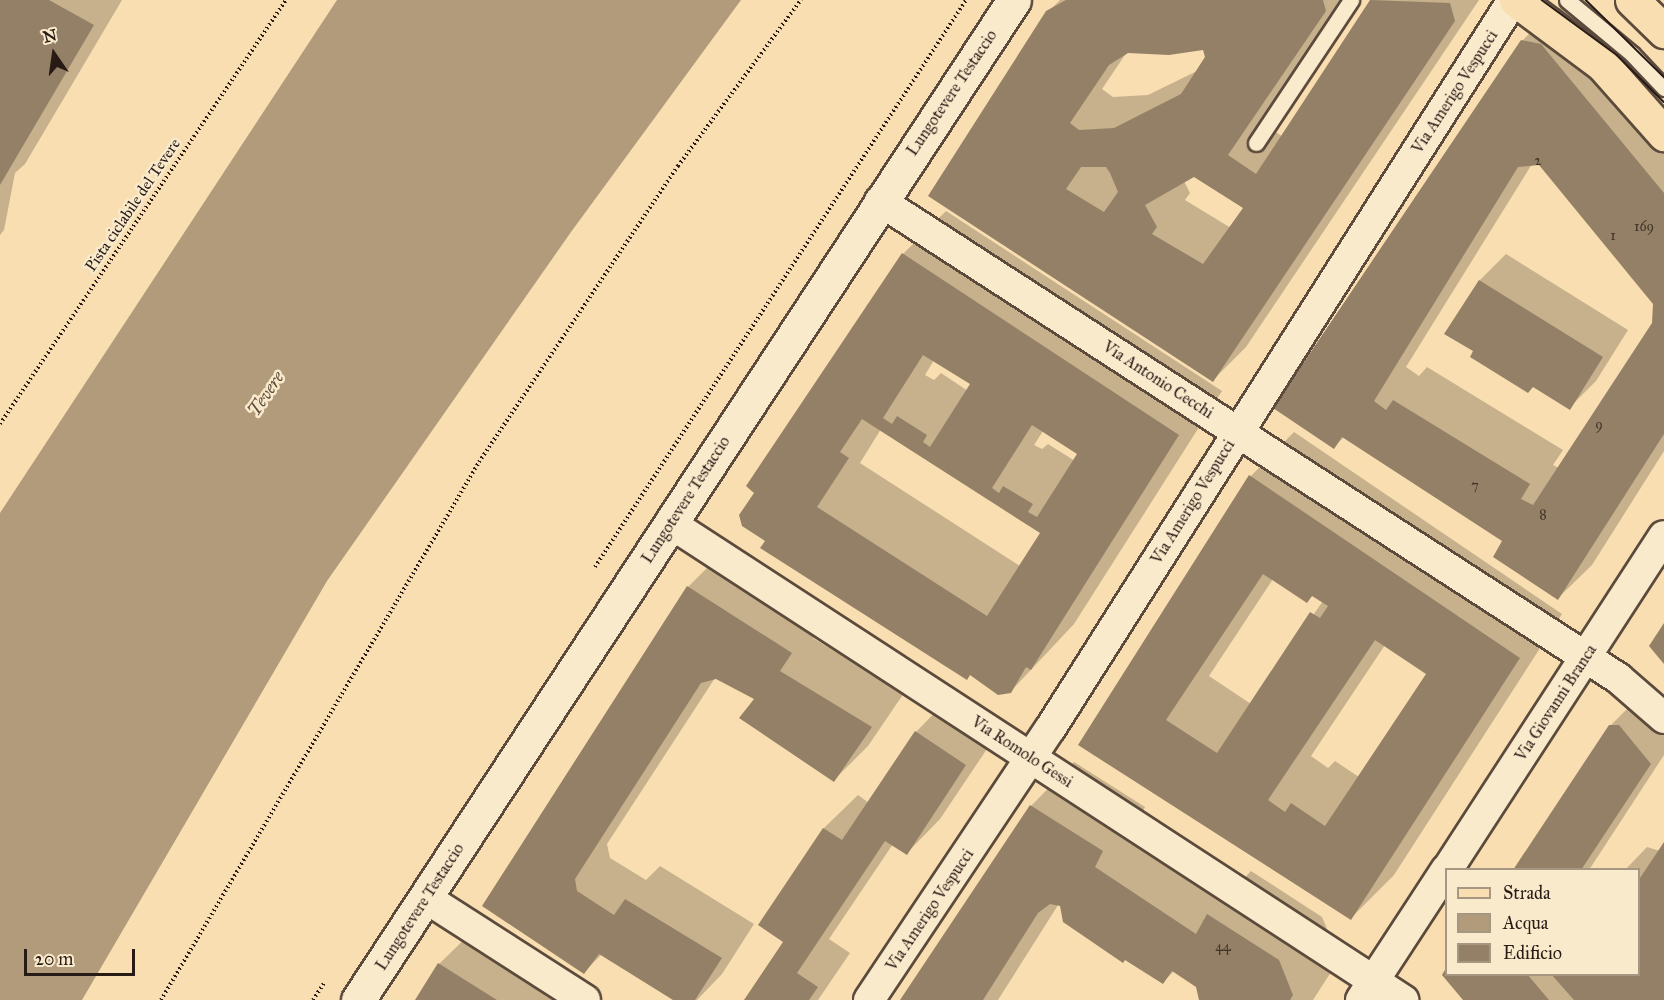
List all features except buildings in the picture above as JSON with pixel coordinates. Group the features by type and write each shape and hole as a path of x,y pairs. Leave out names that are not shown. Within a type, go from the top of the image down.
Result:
{"main road":[{"name":"Lungotevere Testaccio","path":"358,1000 1014,0"},
{"path":"1516,0 1583,30 1602,63 1664,134"}],"street":[{"name":"Via Amerigo Vespucci","path":"869,1000 1031,758 1238,431 1516,0"},
{"name":"Via Antonio Cecchi","path":"880,201 1586,658 1636,691 1664,718"},
{"name":"Via Romolo Gessi","path":"670,523 1031,758 1367,990 1403,1000"},
{"name":"Via Giovanni Branca","path":"1448,868 1664,536"},
{"name":"Via Giovanni Branca","path":"1367,990 1445,873"},
{"path":"426,898 585,1000"}],"lane":[{"path":"1256,143 1351,0"},
{"path":"1567,0 1583,30 1664,88"}],"path":[{"name":"Pista ciclabile del Tevere","path":"0,424 286,0"},
{"path":"161,1000 479,462 678,166 801,0"},
{"path":"594,570 966,0"},
{"path":"313,1000 326,980"}],"water":[{"name":"Tevere","path":"337,0 741,0 571,232 327,581 82,1000 0,1000 0,513"}],"tram line":[{"path":"1542,0 1617,55 1664,102"},
{"path":"1586,0 1664,77"}]}
